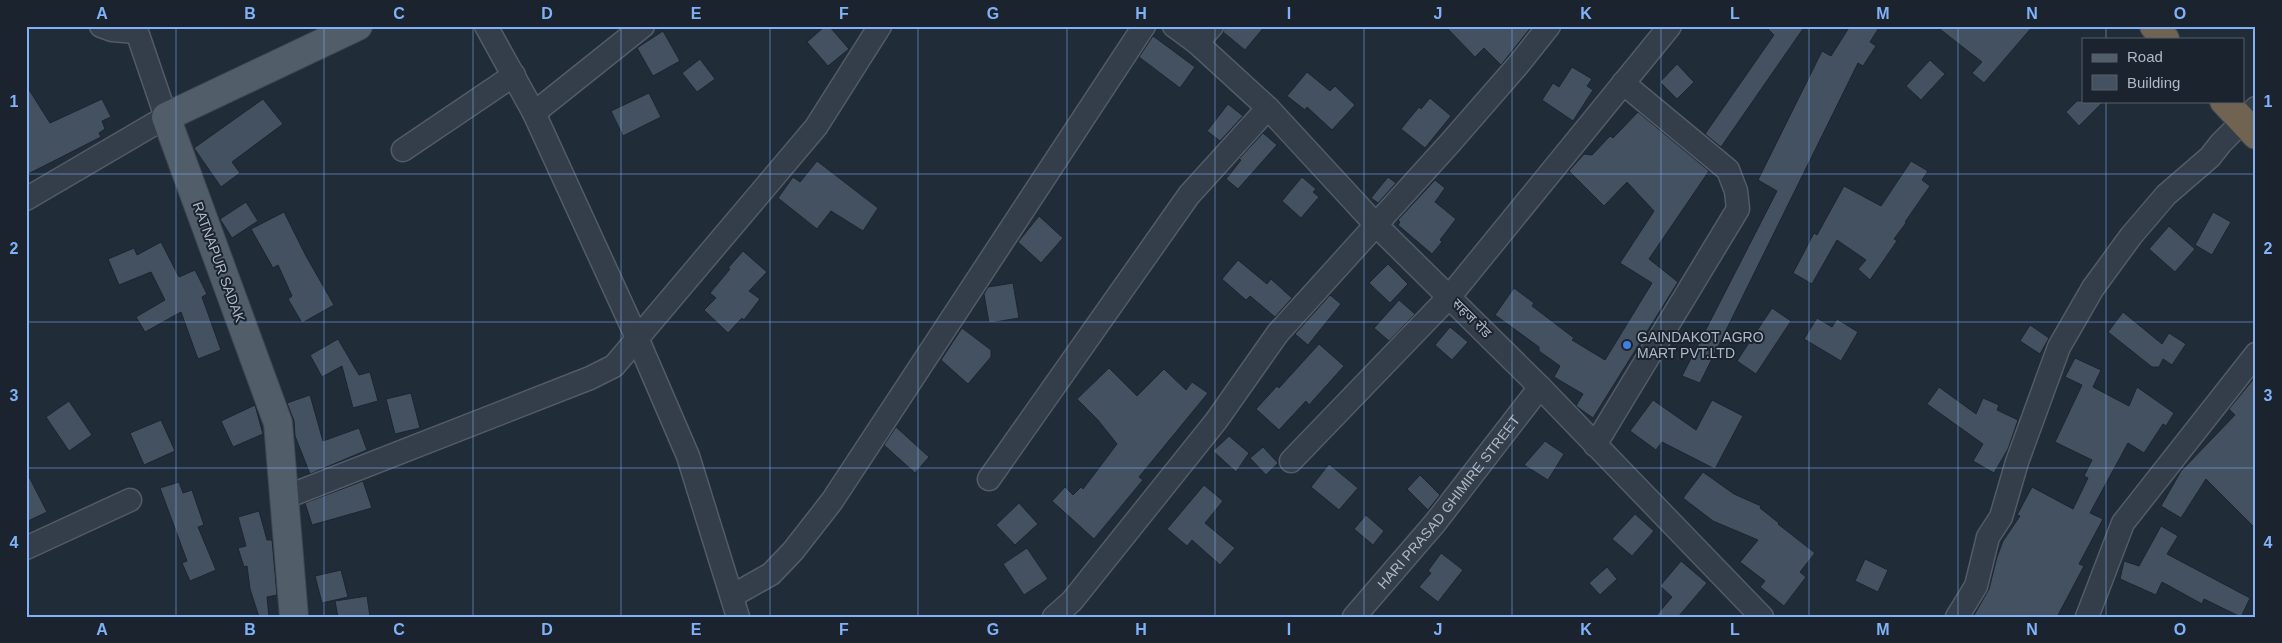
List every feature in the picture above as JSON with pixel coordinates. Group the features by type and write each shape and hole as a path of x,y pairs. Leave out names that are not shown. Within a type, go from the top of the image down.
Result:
{"highway":[{"path":"2154,26 2165,38"},
{"path":"2225,102 2252,122"}],"main road":[{"path":"166,116 358,26"},
{"name":"RATNAPUR SADAK","path":"166,116 278,423 286,498 294,617"}],"street":[{"path":"26,198 166,116 135,29 112,30 101,26"},
{"path":"486,26 534,113 638,340 688,456 735,606 772,574 793,551 832,501 1144,26"},
{"path":"534,113 643,26"},
{"path":"286,498 590,378 614,366 638,340 816,127 880,26"},
{"name":"सहज रोड","path":"1174,26 1197,43 1268,108 1377,226 1540,387 1762,617"},
{"path":"1197,43 1212,26"},
{"path":"1054,617 1072,601 1216,421 1278,333 1377,226 1518,66 1549,26"},
{"path":"1291,461 1450,296 1670,26"},
{"path":"403,150 514,75"},
{"path":"1595,445 1738,210 1736,190 1728,170 1623,83"},
{"path":"989,479 1189,195 1268,108"},
{"path":"1957,617 1976,586 1988,537 2001,517 2017,462 2059,347 2093,288 2131,236 2166,195 2210,157 2220,143 2252,122"},
{"path":"2087,617 2123,523 2256,354"},
{"name":"HARI PRASAD GHIMIRE STREET","path":"1354,617 1458,494 1540,387"},
{"path":"26,548 130,500"}],"building":[{"path":"825,26 829,26 849,49 828,66 807,42"},
{"path":"1225,26 1265,26 1245,50 1223,32"},
{"path":"1445,26 1532,26 1501,65 1484,48 1475,57"},
{"path":"1765,26 1805,26 1721,147 1705,134 1774,35"},
{"path":"1850,26 1880,26 1870,42 1876,46 1863,66 1858,63 1700,383 1682,376 1777,191 1758,180 1822,51 1831,56"},
{"path":"1936,26 2033,26 1984,83 1972,73 1982,62"},
{"path":"663,31 680,61 653,76 637,48"},
{"path":"1153,36 1195,67 1180,88 1139,57"},
{"path":"700,59 715,79 697,92 682,73"},
{"path":"1930,60 1945,74 1921,100 1906,86"},
{"path":"1677,64 1694,82 1677,99 1660,82"},
{"path":"1572,67 1592,79 1587,86 1593,90 1573,121 1542,100 1553,83 1559,87"},
{"path":"1307,72 1330,91 1335,86 1355,105 1332,130 1307,107 1305,110 1287,96"},
{"path":"26,85 50,123 102,99 111,117 102,121 105,129 99,133 101,137 26,175"},
{"path":"649,93 661,117 623,136 611,111"},
{"path":"1430,98 1451,116 1425,148 1401,129 1419,107 1421,109"},
{"path":"263,99 283,124 232,162 240,173 221,187 194,148"},
{"path":"2077,101 2103,102 2079,126 2066,112"},
{"path":"1228,104 1243,116 1220,141 1207,131"},
{"path":"1638,112 1709,171 1649,259 1678,282 1593,418 1576,406 1583,394 1554,377 1560,366 1539,351 1539,347 1495,315 1514,288 1534,303 1532,306 1574,338 1572,340 1605,360 1652,283 1620,263 1654,211 1627,182 1604,206 1569,171 1584,154 1592,155 1610,136 1613,138"},
{"path":"1263,133 1277,145 1238,189 1226,179 1241,160 1239,159"},
{"path":"817,161 878,208 863,231 831,211 817,229 778,198 793,177 800,182"},
{"path":"1911,161 1928,171 1922,180 1930,186 1894,239 1897,241 1870,280 1858,269 1866,260 1837,240 1812,284 1793,273 1814,233 1817,235 1844,186 1881,206"},
{"path":"1302,177 1316,189 1313,192 1319,197 1301,218 1282,201"},
{"path":"1388,177 1396,183 1378,203 1371,198"},
{"path":"1435,180 1445,188 1435,202 1456,219 1432,254 1398,225 1400,222 1398,220"},
{"path":"246,202 258,221 232,238 220,219"},
{"path":"284,212 334,305 302,323 288,299 292,296 278,265 273,268 251,229"},
{"path":"2213,212 2231,222 2212,255 2195,245"},
{"path":"1039,216 1063,238 1041,263 1018,242"},
{"path":"2169,226 2195,249 2175,272 2149,249"},
{"path":"161,242 179,277 195,270 207,294 202,297 221,350 198,359 181,312 145,332 136,317 165,300 151,272 119,285 108,259 134,248 137,255"},
{"path":"743,251 767,272 749,291 760,299 744,320 742,318 728,333 704,310 716,298 710,293"},
{"path":"1238,260 1267,284 1271,279 1292,298 1275,317 1250,296 1246,300 1222,279"},
{"path":"1388,264 1408,284 1390,303 1369,283"},
{"path":"1013,283 1019,318 989,323 984,294 988,287"},
{"path":"1330,295 1341,304 1308,345 1295,334"},
{"path":"1399,300 1415,314 1389,341 1374,328"},
{"path":"1772,308 1791,321 1756,374 1737,361"},
{"path":"2123,312 2162,344 2169,333 2186,344 2172,365 2163,359 2159,367 2152,367 2108,332"},
{"path":"1817,318 1832,327 1837,319 1858,332 1841,361 1804,339"},
{"path":"2030,325 2049,338 2040,354 2020,341"},
{"path":"1450,327 1468,342 1452,360 1435,345"},
{"path":"962,328 991,350 991,357 968,384 941,360"},
{"path":"338,339 359,375 370,372 378,401 353,408 342,366 322,377 310,355"},
{"path":"1319,344 1344,366 1309,405 1306,401 1279,430 1256,409 1277,386 1279,388"},
{"path":"2075,358 2101,370 2093,387 2129,406 2137,387 2174,413 2166,426 2163,424 2144,453 2128,443 2090,513 2103,519 2079,564 2084,566 2057,617 1973,617 1989,589 2003,541 2020,516 2017,515 2032,487 2073,509 2088,478 2084,476 2092,460 2055,442 2082,385 2065,377"},
{"path":"1109,368 1137,396 1164,369 1186,390 1192,382 1208,393 1139,477 1143,480 1094,539 1052,501 1065,487 1073,495 1081,487 1083,489 1117,444 1098,420 1077,399"},
{"path":"2256,376 2256,529 2206,479 2181,518 2161,506 2181,471 2235,415 2229,409"},
{"path":"1939,387 1976,414 1983,398 1999,405 1997,410 2018,420 2008,449 1994,473 1973,461 1983,444 1927,404"},
{"path":"411,393 420,428 395,434 386,399"},
{"path":"310,395 323,441 359,428 367,450 310,474 295,436 294,421 287,403"},
{"path":"1653,400 1696,430 1712,400 1743,416 1715,469 1662,442 1656,450 1630,431"},
{"path":"69,401 92,435 69,451 46,417"},
{"path":"255,405 263,434 233,447 221,421"},
{"path":"161,420 175,451 144,465 130,433"},
{"path":"896,427 929,457 915,473 884,445"},
{"path":"1229,436 1249,453 1236,472 1213,451"},
{"path":"1545,441 1564,454 1548,480 1524,465"},
{"path":"1263,447 1278,463 1266,475 1250,458"},
{"path":"1329,464 1358,488 1339,510 1311,487"},
{"path":"26,471 47,512 26,522"},
{"path":"1703,472 1734,494 1761,506 1760,508 1778,524 1815,553 1800,572 1806,577 1784,606 1760,587 1765,581 1740,562 1758,540 1713,521 1683,498"},
{"path":"1420,475 1440,495 1428,510 1407,489"},
{"path":"363,481 372,508 312,525 305,503"},
{"path":"179,482 183,493 192,490 204,525 198,527 216,570 190,581 182,563 187,561 160,488"},
{"path":"1204,485 1223,501 1205,523 1235,548 1220,565 1192,540 1187,546 1167,529"},
{"path":"1019,503 1038,524 1015,545 996,525"},
{"path":"259,511 267,540 272,540 277,595 267,597 269,617 259,617 250,589 247,566 244,567 238,548 246,546 238,517"},
{"path":"1635,514 1654,531 1632,556 1612,539"},
{"path":"1366,515 1384,531 1373,545 1354,529"},
{"path":"2161,526 2178,536 2167,554 2250,598 2241,617 2204,599 2202,604 2162,582 2156,595 2120,579 2124,561 2139,566"},
{"path":"1027,548 1048,579 1024,595 1003,564"},
{"path":"1441,553 1463,570 1438,602 1419,587 1431,573 1428,571"},
{"path":"1865,559 1888,570 1878,592 1855,581"},
{"path":"1681,561 1707,583 1678,617 1655,617 1672,597 1660,586"},
{"path":"1607,567 1617,579 1600,595 1589,583"},
{"path":"341,570 348,597 322,603 315,576"},
{"path":"367,596 370,617 338,617 335,601"}],"place":[{"name":"GAINDAKOT AGRO MART PVT.LTD","path":"1627,345"}]}
